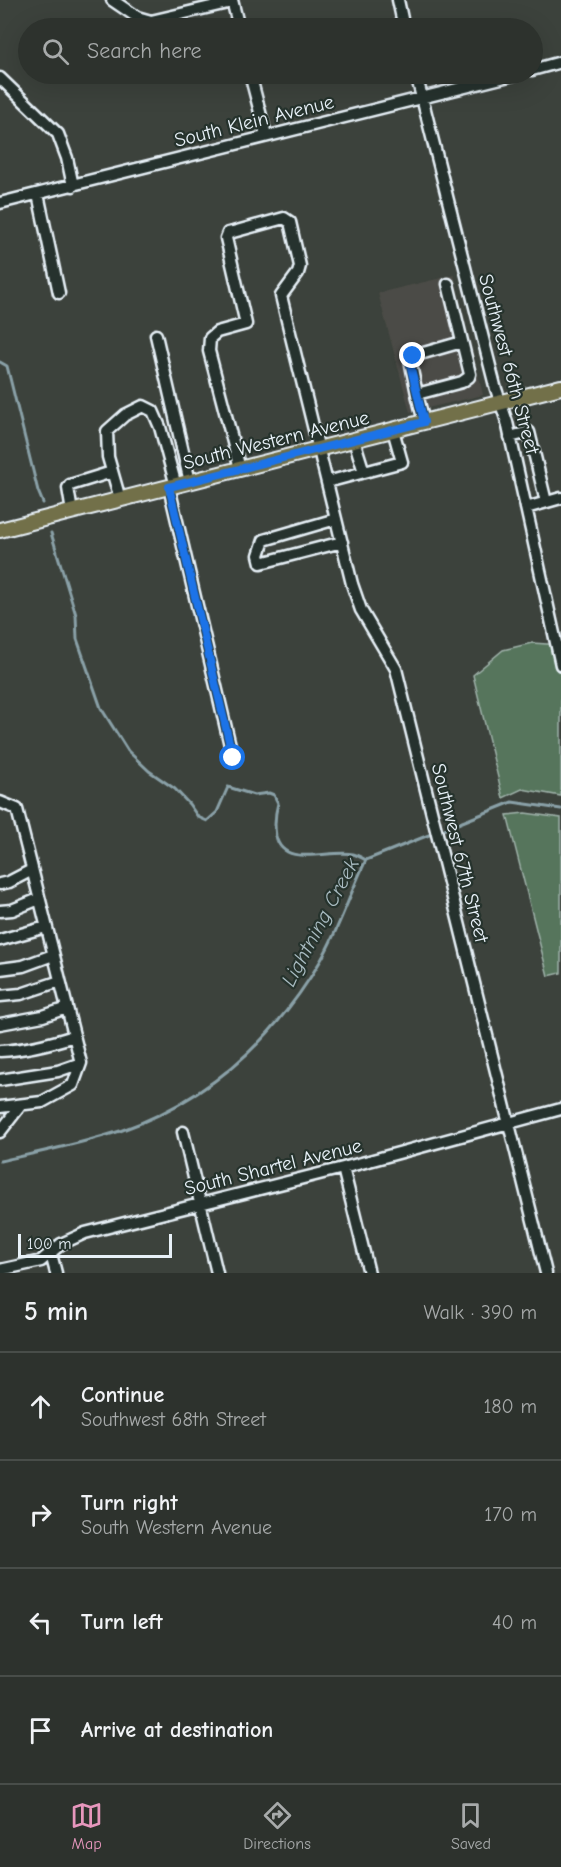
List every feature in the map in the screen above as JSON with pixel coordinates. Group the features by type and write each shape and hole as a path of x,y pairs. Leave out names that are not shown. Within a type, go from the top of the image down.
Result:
{"main road":[{"name":"South Western Avenue","path":"0,530 561,387"}],"street":[{"path":"112,0 140,18"},
{"path":"398,0 402,18"},
{"path":"163,18 232,1 236,18"},
{"path":"543,67 561,62"},
{"path":"0,78 58,134 74,186"},
{"path":"253,84 267,135"},
{"name":"Southwest 66th Street","path":"418,84 510,437 561,665"},
{"name":"South Klein Avenue","path":"0,203 477,84"},
{"path":"38,194 59,293"},
{"name":"Southwest 67th Street","path":"240,470 209,351 210,338 213,334 246,324 226,238 228,233 284,218 290,222 300,266 298,273 281,296 352,584 361,610 396,669 546,1273"},
{"path":"417,394 462,382 470,374 447,284"},
{"path":"457,322 477,316"},
{"path":"156,335 190,482"},
{"path":"424,422 410,360 413,356 462,342"},
{"path":"120,500 108,457 107,431 125,415 143,406 153,411 160,427 233,758"},
{"path":"327,482 402,462 393,430"},
{"path":"510,437 529,432 546,502"},
{"path":"354,440 364,472"},
{"path":"72,512 69,485 112,472"},
{"path":"526,508 561,498"},
{"path":"336,519 264,540 259,555 261,563 342,542"},
{"path":"0,802 17,809 81,1062 73,1085 42,1102 0,1107"},
{"path":"0,884 32,870"},
{"path":"0,911 12,910 39,899"},
{"path":"0,940 46,927"},
{"path":"0,969 23,966 53,955"},
{"path":"0,996 21,994 60,981"},
{"path":"0,1024 43,1016 67,1008"},
{"path":"0,1051 40,1046 74,1036"},
{"path":"0,1080 58,1071 81,1062"},
{"path":"0,1132 5,1120 21,1105"},
{"name":"South Shartel Avenue","path":"0,1270 41,1261 61,1244 85,1233 343,1168 561,1109"},
{"path":"183,1132 217,1273"},
{"path":"343,1168 369,1273"},
{"path":"51,1254 56,1273"}],"shaded area":[{"path":"454,275 483,395 410,412 378,293"}],"green space":[{"path":"532,643 561,645 561,796 522,789 503,798 473,675 503,650"},
{"path":"525,813 561,818 561,973 548,976 507,815"}],"waterway":[{"path":"0,362 7,366 43,503"},
{"path":"51,533 76,615 77,639 101,708 128,751 149,771 175,789 198,817 207,821 217,812 228,787 254,795 269,793 274,795 278,803 275,819 276,836 280,846 288,852 308,856 353,854 366,860"},
{"name":"Lightning Creek","path":"440,831 512,802 561,809"},
{"name":"Lightning Creek","path":"0,1161 120,1131 152,1118 210,1084 260,1041 302,989 327,948 366,860 434,833"}],"route":[{"path":"233,758 169,487 424,422 410,364 413,356"}]}
